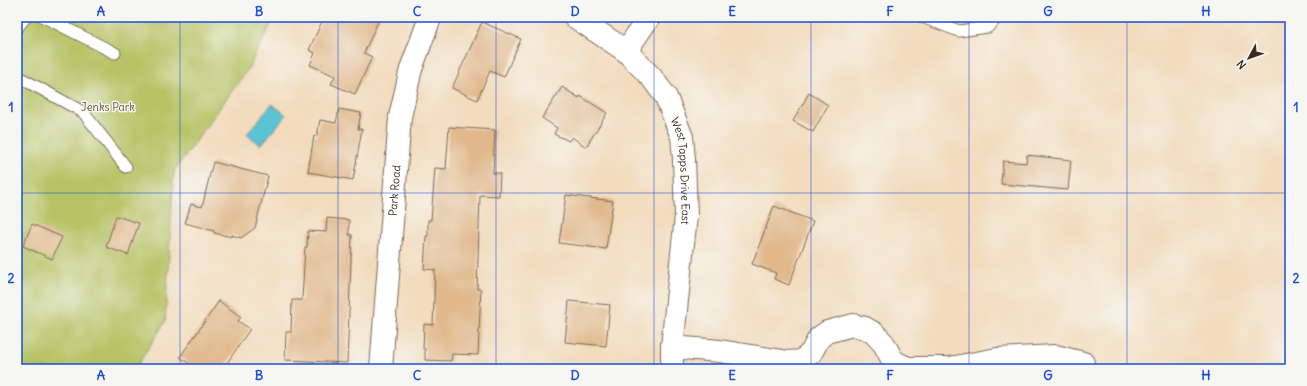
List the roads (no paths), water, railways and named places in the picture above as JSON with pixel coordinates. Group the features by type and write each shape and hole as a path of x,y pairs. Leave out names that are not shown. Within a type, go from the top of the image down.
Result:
{"street":[{"name":"Park Road","path":"381,369 400,117 411,69 432,17"},
{"name":"West Tapps Drive East","path":"575,17 626,51 652,78 666,97 682,137 686,216 672,347 672,369"},
{"path":"626,51 649,17"},
{"path":"672,347 720,351 789,362 801,361 811,353 819,338 827,332 853,325 865,328 874,333 884,344 892,359 908,368 950,368 997,359 1055,356 1083,363"}],"lane":[{"path":"17,28 26,17"},
{"path":"44,17 114,53"},
{"path":"922,17 959,30 988,27 998,17"},
{"path":"17,76 83,112 126,167"}],"water":[{"path":"272,104 286,115 261,145 247,134"}],"park label":[{"name":"Jenks Park","path":"108,107"}]}
